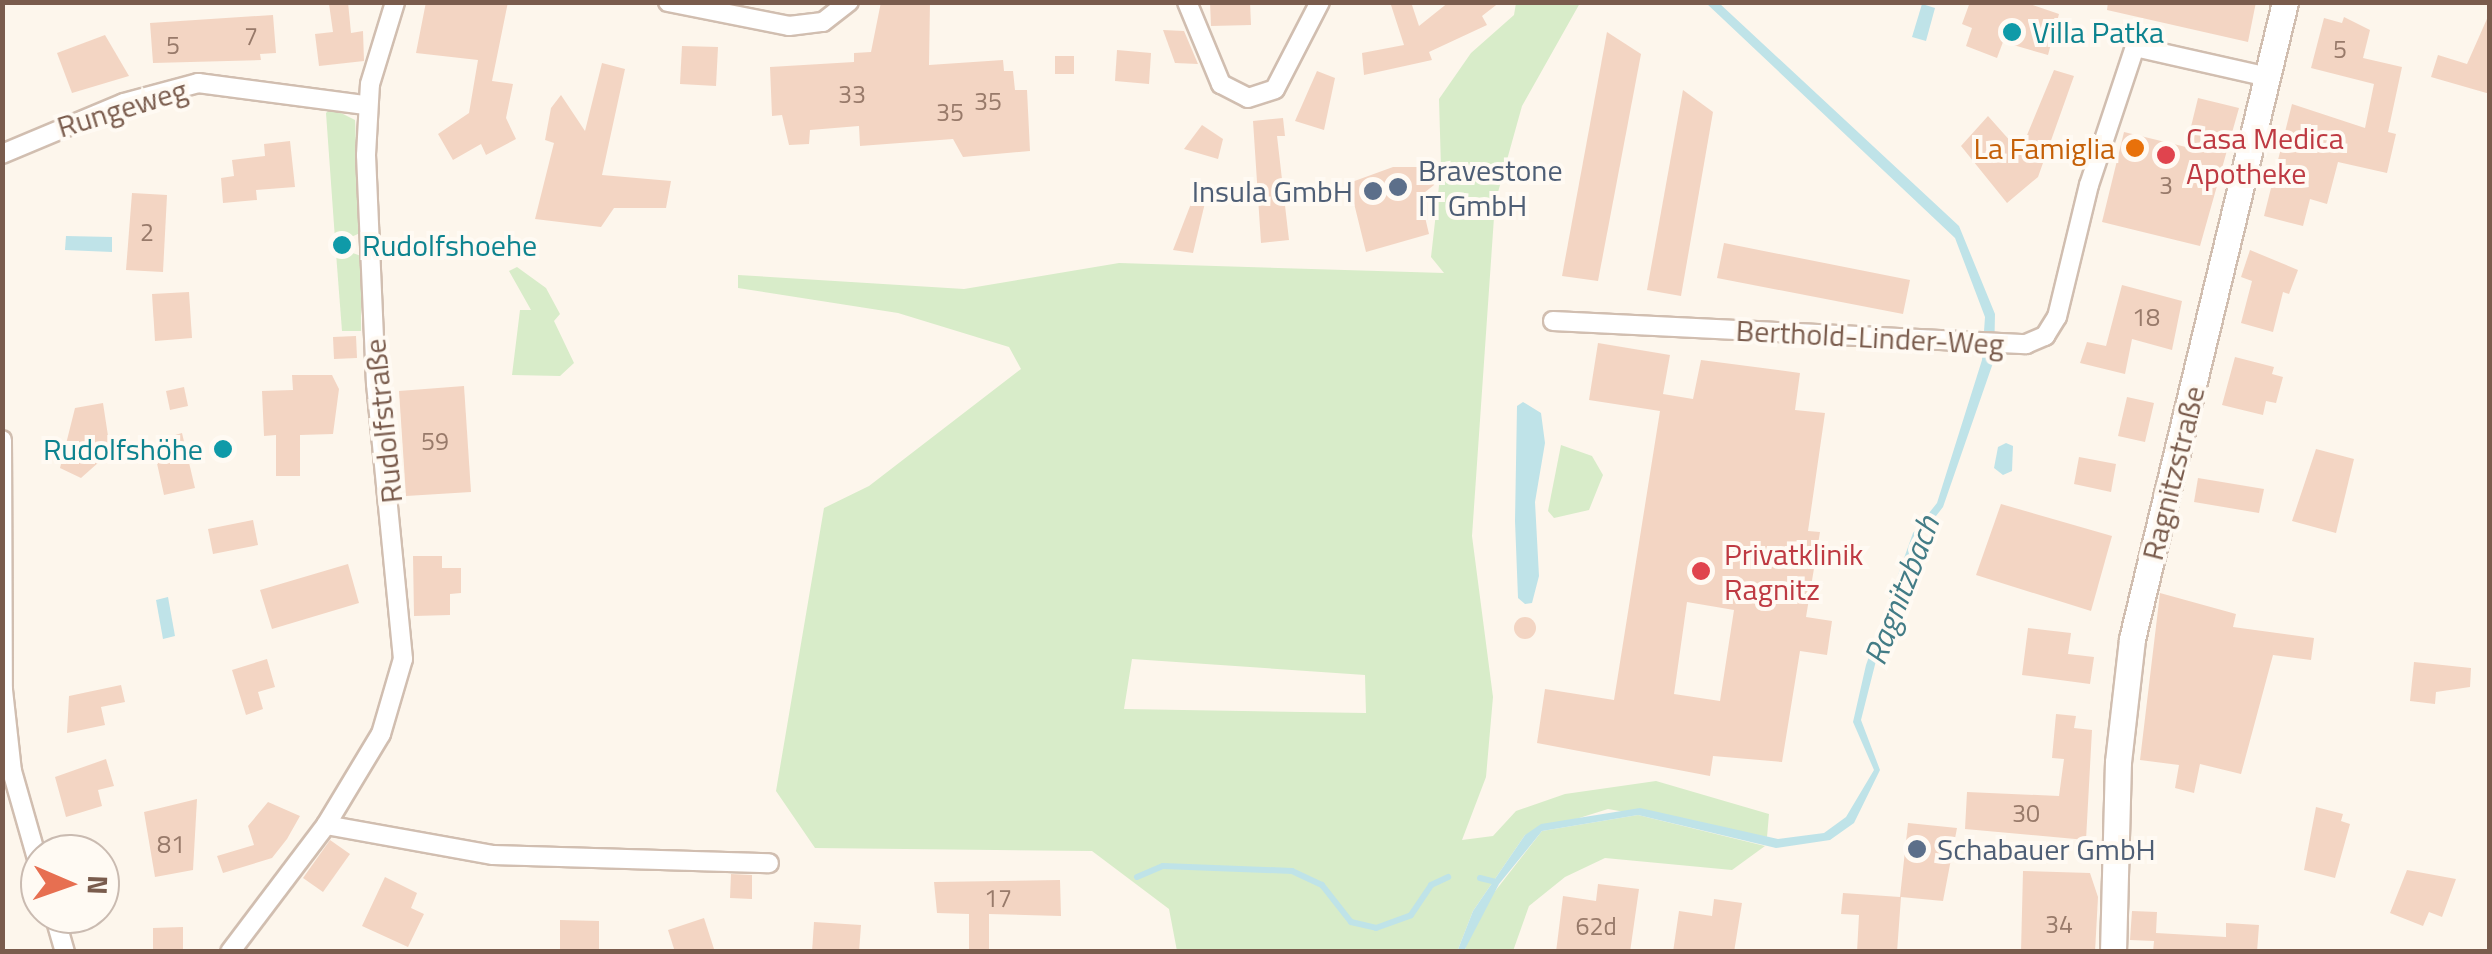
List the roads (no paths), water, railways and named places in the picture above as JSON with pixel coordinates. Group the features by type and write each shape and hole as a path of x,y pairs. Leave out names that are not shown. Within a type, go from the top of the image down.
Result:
{"main road":[{"name":"Ragnitzstraße","path":"2112,952 2118,762 2132,639 2285,2"}],"street":[{"name":"Rudolfstraße","path":"230,952 326,824 382,734 403,659 376,384 366,105 395,2"},
{"path":"668,2 729,9 806,25 835,16 848,2"},
{"path":"1187,2 1221,84 1248,98 1274,90 1320,2"},
{"name":"Berthold-Linder-Weg","path":"1553,321 2014,344 2045,336 2058,317 2090,185 2135,47 2268,77"},
{"name":"Rungeweg","path":"2,154 89,116 198,84 366,105"},
{"path":"2,440 2,690 12,771 30,834"},
{"path":"326,824 492,854 769,863"}],"water":[{"name":"Ragnitzbach","path":"1706,3 1719,3 1959,226 1995,314 1994,360 1943,507 1922,534 1882,637 1861,720 1880,770 1854,823 1830,840 1776,848 1638,815 1542,831 1499,884 1464,951 1457,952 1473,911 1525,835 1541,824 1640,808 1778,839 1824,833 1846,817 1874,770 1853,722 1866,665 1913,533 1937,503 1982,360 1985,317 1955,238"},
{"path":"1922,4 1935,8 1926,41 1912,37"},
{"path":"66,236 112,237 112,252 65,250"},
{"path":"1523,402 1541,413 1545,443 1535,502 1539,576 1532,603 1525,604 1518,598 1515,521 1517,406"},
{"path":"2006,443 2013,446 2012,471 2003,475 1994,468 1998,447"},
{"path":"168,597 175,636 163,639 156,600"}],"waterway":[{"path":"1137,877 1163,866 1292,871 1322,885 1351,922 1376,928 1411,915 1431,885 1448,877"},
{"path":"1480,878 1496,882"}],"place":[{"name":"Villa Patka","path":"2012,32"},
{"name":"La Famiglia","path":"2135,148"},
{"name":"Casa Medica Apotheke","path":"2166,155"},
{"name":"Bravestone IT GmbH","path":"1398,187"},
{"name":"Insula GmbH","path":"1373,191"},
{"name":"Rudolfshoehe","path":"342,245"},
{"name":"Rudolfshöhe","path":"223,449"},
{"name":"Privatklinik Ragnitz","path":"1701,571"},
{"name":"Schabauer GmbH","path":"1917,849"}]}
